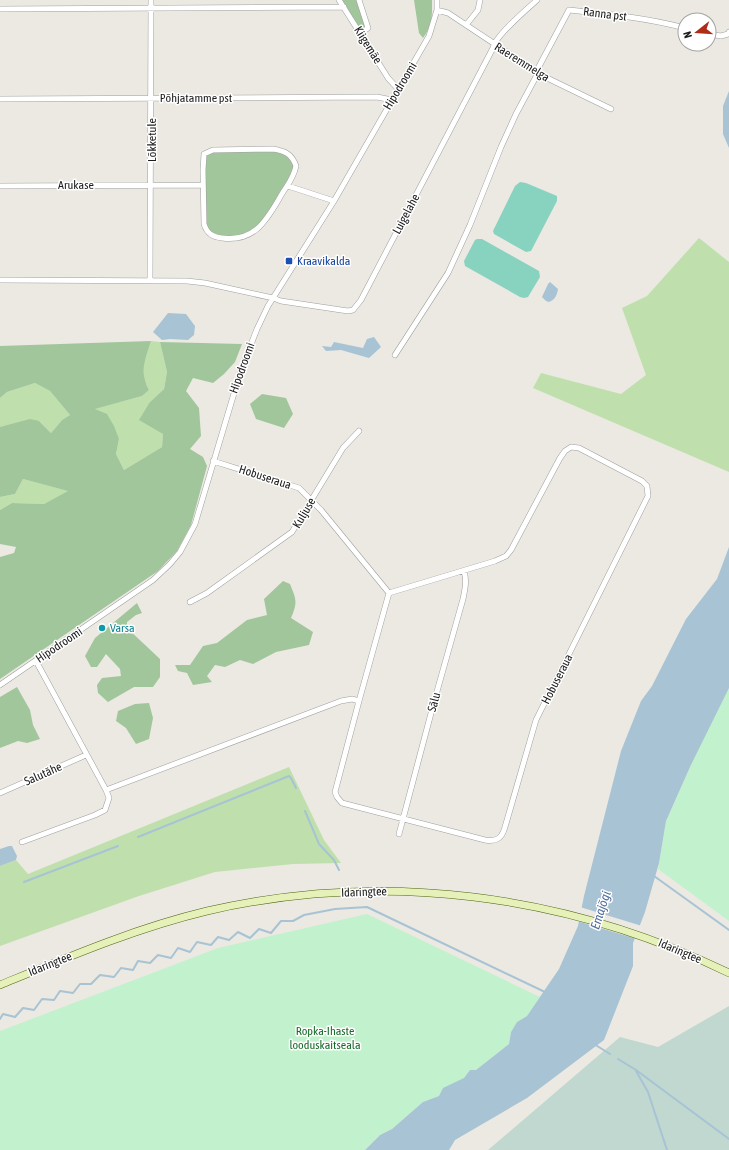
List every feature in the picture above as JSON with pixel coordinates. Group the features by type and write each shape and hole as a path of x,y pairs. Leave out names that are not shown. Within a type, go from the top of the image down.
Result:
{"main road":[{"name":"Idaringtee","path":"0,985 122,936 207,911 291,896 385,890 482,897 527,904 574,915 612,926 671,947 729,973"}],"street":[{"name":"Lõkketule","path":"150,280 152,0"},
{"name":"Kiigemäe","path":"339,0 388,78 398,89"},
{"path":"359,0 368,28 361,33"},
{"name":"Hipodroomi","path":"0,685 153,580 180,552 195,524 241,370 257,329 273,298 334,201 429,36 437,10 437,0"},
{"path":"466,25 478,10 480,0"},
{"name":"Luigelahe","path":"273,298 281,302 348,311 353,310 356,307 494,44 506,30 537,0"},
{"path":"0,9 344,7"},
{"name":"Raeremmelga","path":"437,10 448,13 537,72 611,109"},
{"name":"Ranna pst","path":"537,72 569,10 610,14 677,26"},
{"path":"717,35 721,36 728,34 729,32"},
{"path":"394,355 448,273 470,225 500,147 537,72"},
{"name":"Põhjatamme pst","path":"0,99 377,97 392,100"},
{"path":"273,149 288,152 296,166 295,172 288,186 279,198 271,214 256,230 242,237 230,239 214,236 206,229 204,224 204,185 203,157 204,154 213,150 273,149"},
{"name":"Arukase","path":"0,186 204,185"},
{"path":"288,186 334,201"},
{"path":"0,280 187,281 205,283 273,298"},
{"name":"Kuljuse","path":"190,602 207,593 292,532 343,448 359,431"},
{"name":"Hobuseraua","path":"575,447 579,448 642,481 647,486 647,499 536,720 505,827 501,837 495,841 485,840 346,805 337,797 335,792 358,701 389,593 464,571 506,556 511,550 560,458 567,449 575,447"},
{"name":"Hobuseraua","path":"213,461 299,488 321,510 389,593"},
{"name":"Sälu","path":"399,834 466,585 464,571"},
{"path":"22,842 105,810 109,798 36,661"},
{"path":"106,790 341,700 352,699 358,701"},
{"name":"Salutähe","path":"0,793 86,755"}],"green space":[{"path":"340,0 358,0 367,27 361,31"},
{"path":"414,0 432,0 432,15 430,24 423,38 419,33"},
{"path":"278,151 288,156 294,166 289,181 259,226 246,233 231,237 216,236 210,232 206,226 205,157 208,153"},
{"path":"520,182 557,196 557,201 531,251 526,252 494,234 493,231 515,186"},
{"path":"699,238 729,262 729,472 533,388 541,373 621,394 646,375 622,308 647,296"},
{"path":"482,239 539,271 540,277 528,297 520,297 465,266 464,261 475,240"},
{"path":"151,341 160,342 167,372 164,389 150,402 163,434 162,447 124,470 116,454 119,439 94,409 142,396 149,390 144,380 143,364"},
{"path":"151,341 144,366 144,377 149,390 142,396 95,409 107,414 114,426 119,439 116,454 124,470 162,447 163,434 139,420 150,402 164,389 167,372 160,342 242,344 235,362 224,374 213,383 193,378 186,391 199,408 201,436 190,449 203,457 207,466 191,525 177,551 158,571 0,679 0,557 14,553 16,547 0,544 0,510 12,503 44,504 68,491 23,479 15,494 0,497 0,427 30,419 39,421 51,433 62,420 70,415 50,391 35,383 7,392 0,398 0,346"},
{"path":"35,383 50,391 70,415 62,420 51,433 39,421 0,427 0,398 7,392"},
{"path":"262,394 286,398 293,414 284,428 256,419 250,404"},
{"path":"23,479 69,491 44,504 12,503 0,510 0,497 15,494"},
{"path":"283,581 290,584 295,597 295,608 291,618 313,632 309,645 276,652 253,664 240,660 225,667 215,665 207,676 212,682 193,685 187,673 178,671 175,665 190,665 203,646 217,643 247,620 267,615 264,599"},
{"path":"137,603 142,613 136,615 127,622 127,628 160,659 160,677 153,687 134,687 108,702 98,693 97,685 102,678 121,676 120,669 106,654 97,667 91,667 85,656 95,638"},
{"path":"17,687 30,710 33,725 40,739 27,743 18,741 0,748 0,697"},
{"path":"729,688 729,921 658,869 666,821 690,767"},
{"path":"149,703 153,718 149,739 136,744 126,728 116,721 118,711 135,704"},
{"path":"289,767 324,840 341,863 293,864 215,872 139,896 0,946 0,866 16,860 28,874"},
{"name":"Ropka-Ihaste looduskaitseala","path":"367,914 540,997 527,1016 517,1022 511,1032 509,1044 476,1070 470,1070 464,1078 439,1096 423,1102 392,1129 380,1135 365,1150 0,1150 0,1031 218,948"}],"shaded area":[{"path":"729,1006 729,1150 488,1150 620,1037 658,1047"}],"water":[{"path":"729,91 729,148 723,134 723,106"},
{"path":"550,282 558,289 553,300 549,302 542,297"},
{"path":"168,313 186,314 195,326 194,335 188,340 162,340 153,332"},
{"path":"374,337 381,347 369,358 341,350 326,351 322,346 331,347 334,342 363,348 367,339"},
{"name":"Emajõgi","path":"729,547 729,688 690,767 666,821 659,863 645,912 633,943 633,966 604,1040 527,1098 455,1140 449,1150 365,1150 380,1135 392,1129 423,1102 439,1096 443,1088 464,1078 470,1070 476,1070 509,1044 511,1032 517,1022 527,1016 559,969 578,926 584,896 621,751 641,701 652,686 686,619 717,579"},
{"path":"12,846 17,856 16,860 0,866 0,849"}],"pier":[{"path":"580,907 642,926 637,939 577,921"}],"waterway":[{"path":"138,837 289,776 296,788"},
{"path":"305,811 319,844 334,860 339,870"},
{"path":"24,882 118,846"},
{"path":"654,876 729,930"},
{"path":"0,1019 3,1014 15,1017 23,1008 34,1010 42,999 54,1000 60,991 73,993 80,984 91,984 100,975 114,977 121,968 133,970 138,961 150,963 158,955 171,958 178,948 190,952 197,942 211,945 218,937 229,940 238,932 250,938 259,929 271,933 281,921 293,921 304,915 335,909 367,907 545,992"},
{"path":"594,1044 610,1054"},
{"path":"618,1059 636,1070 729,1139"},
{"path":"636,1071 648,1092 667,1150"}],"place":[{"name":"Kraavikalda","path":"289,261"},
{"name":"Varsa","path":"102,628"}]}
